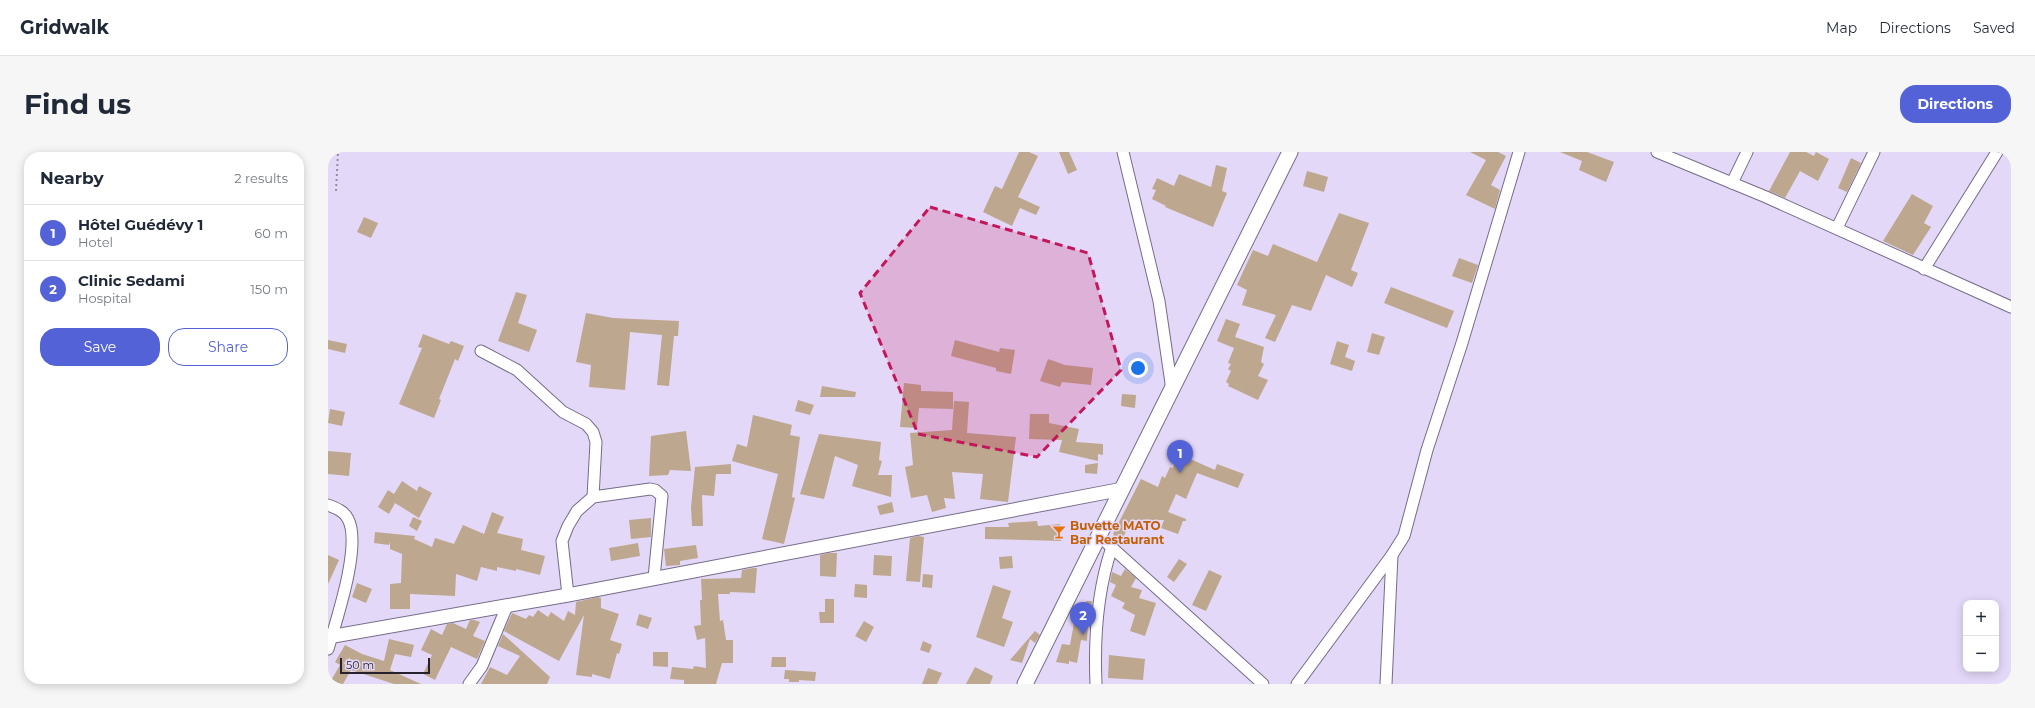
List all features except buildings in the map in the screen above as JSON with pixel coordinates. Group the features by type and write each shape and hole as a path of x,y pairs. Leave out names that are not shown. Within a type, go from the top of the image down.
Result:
{"main road":[{"path":"1025,684 1290,152"}],"street":[{"path":"1123,152 1159,301 1172,390"},
{"path":"1297,684 1392,555 1404,536 1427,450 1462,343 1519,152"},
{"path":"1658,152 1732,182 1837,228 1924,269 2011,307"},
{"path":"1732,182 1747,152"},
{"path":"1837,228 1874,152"},
{"path":"1924,269 1996,152"},
{"path":"481,351 518,370 563,412 586,424 592,432 596,442 593,497"},
{"path":"568,595 562,541 568,526 577,511 593,497 650,489 655,490 662,496 654,578"},
{"path":"330,636 568,595 1123,489"},
{"path":"328,505 342,512 348,519 352,534 351,557 330,636 328,649"},
{"path":"1099,536 1263,684"},
{"path":"1096,684 1095,658 1100,595 1104,570 1112,547"},
{"path":"1386,684 1392,555"},
{"path":"469,684 482,666 507,606"}],"path":[{"path":"336,191 338,152"}],"highlighted area":[{"path":"930,207 1088,253 1121,370 1037,457 918,434 860,293"}],"place":[{"name":"Hôtel Guédévy 1","path":"1180,473"},
{"name":"Buvette MATO Bar Restaurant","path":"1059,532"},
{"name":"Clinic Sedami","path":"1083,635"}]}
